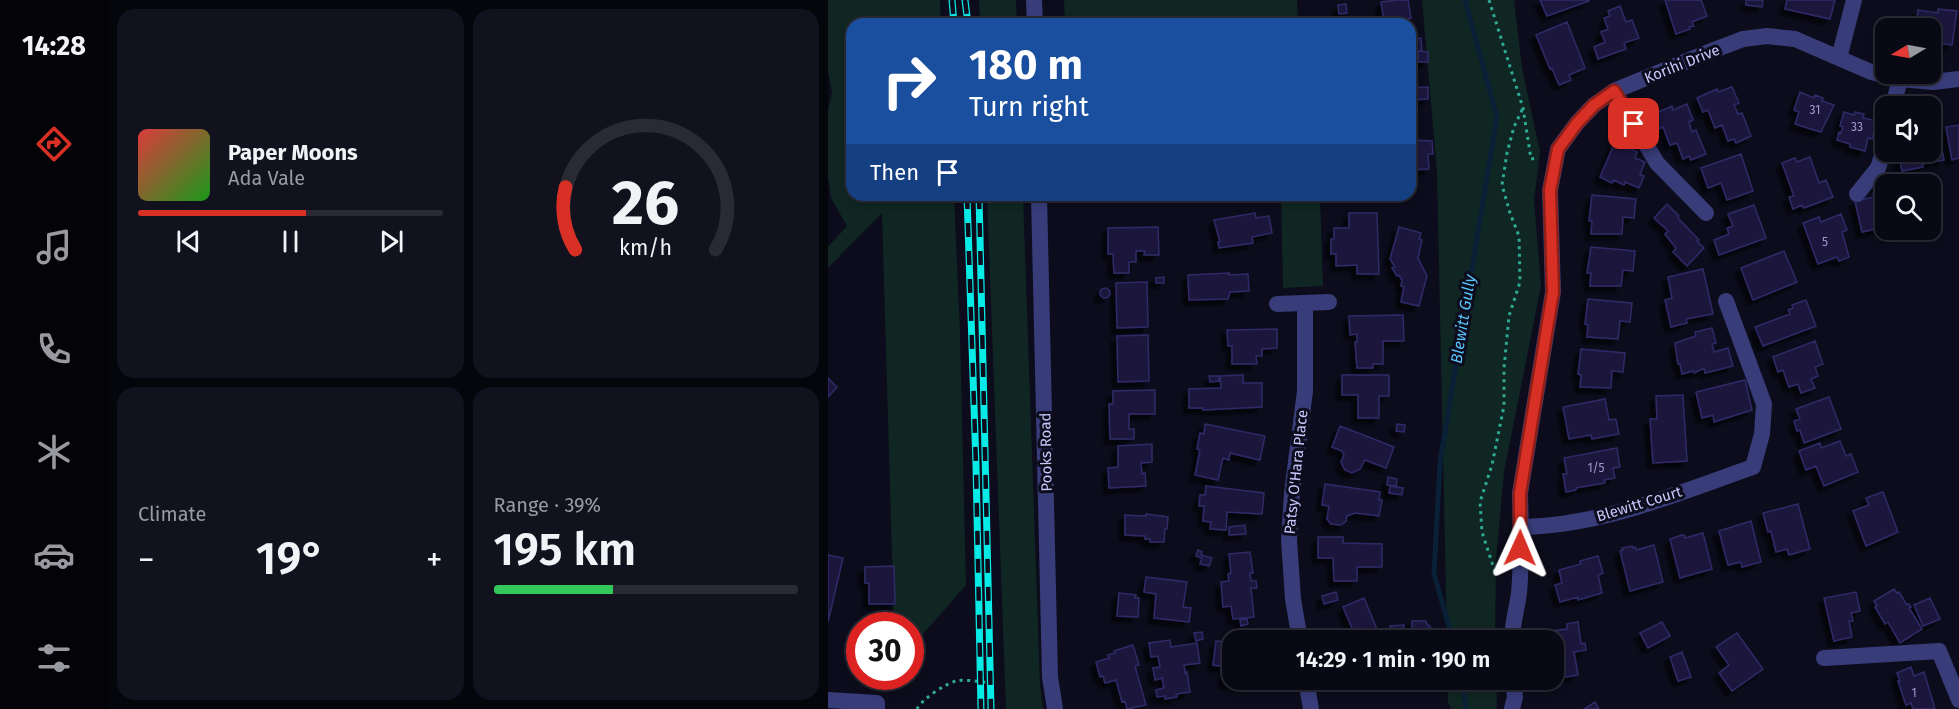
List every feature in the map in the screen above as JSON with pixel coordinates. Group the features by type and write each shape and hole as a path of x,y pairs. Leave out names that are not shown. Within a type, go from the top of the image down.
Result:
{"street":[{"path":"1034,0 1035,18"},
{"path":"1839,58 1854,0"},
{"name":"Korihi Drive","path":"1512,630 1519,594 1520,493 1553,292 1550,190 1558,149 1594,105 1614,91 1743,39 1767,36 1795,39 1875,73"},
{"name":"Korihi Drive","path":"1941,81 1959,79"},
{"path":"1614,91 1657,163 1706,213"},
{"path":"1857,194 1878,168 1880,162"},
{"name":"Pooks Road","path":"1039,201 1050,677 1055,709"},
{"name":"Blewitt Court","path":"1521,527 1547,527 1641,507 1753,466 1762,434 1764,404 1726,301"},
{"path":"1277,304 1329,302"},
{"name":"Patsy O'Hara Place","path":"1298,630 1293,599 1289,540 1292,493 1305,391 1305,303"},
{"path":"1824,658 1939,651 1959,700"},
{"path":"1308,690 1311,709"},
{"path":"1512,709 1515,690"},
{"path":"828,700 877,706"}],"path":[{"path":"1489,0 1523,108 1532,159 1541,157"},
{"path":"1495,572 1482,532 1480,502 1492,465 1504,406 1504,368 1509,316 1520,282 1520,236 1502,185 1507,153 1523,108"},
{"path":"917,709 920,703 928,697 956,681 991,683"}],"green space":[{"path":"828,0 940,0 941,18 846,18 846,201 954,201 966,585 924,633 924,612 894,612 882,213 828,268 828,247 847,226 831,198 828,177 828,111 832,92 828,71"},
{"path":"979,0 1016,0 1017,18 980,18"},
{"path":"1064,0 1297,0 1298,18 1065,18"},
{"path":"1422,0 1514,0 1522,68 1540,152 1534,200 1541,286 1504,472 1496,560 1495,630 1447,630 1437,172"},
{"path":"987,201 1023,201 1040,684 1043,709 1006,709"},
{"path":"1281,201 1320,201 1323,286 1283,288"},
{"path":"1447,690 1496,690 1496,709 1451,709"}],"building":[{"path":"1408,0 1411,18 1383,18 1381,2"},
{"path":"1540,0 1589,0 1589,1 1547,16"},
{"path":"1665,0 1701,0 1707,16 1692,22 1694,26 1689,27 1690,29 1676,34"},
{"path":"1746,0 1763,0 1762,7 1746,5"},
{"path":"1787,0 1835,0 1830,19 1785,9"},
{"path":"1346,4 1347,13 1339,14 1338,5"},
{"path":"1620,6 1626,22 1632,20 1639,38 1624,43 1626,49 1598,59 1594,47 1605,42 1601,32 1608,29 1604,18 1610,16 1608,11"},
{"path":"1938,9 1957,11 1952,45 1941,44 1941,18 1917,18 1918,10 1938,13"},
{"path":"1567,22 1585,68 1569,75 1571,80 1559,85 1536,35"},
{"path":"1416,38 1421,38 1422,51 1416,51"},
{"path":"1418,51 1428,52 1428,62 1418,62"},
{"path":"1428,87 1428,99 1416,100 1416,88"},
{"path":"1732,87 1739,103 1734,105 1738,114 1742,113 1751,136 1736,143 1734,139 1728,141 1722,125 1715,128 1708,110 1703,112 1697,98 1717,89 1718,92"},
{"path":"1800,92 1814,98 1815,95 1823,98 1822,101 1834,105 1821,132 1795,124 1799,112 1794,110"},
{"path":"1687,104 1693,120 1689,122 1692,132 1696,130 1706,154 1691,160 1689,156 1683,159 1677,143 1670,145 1663,127 1658,129 1652,115 1672,106 1673,110"},
{"path":"1844,112 1854,115 1855,112 1864,114 1863,118 1875,121 1872,139 1868,138 1865,151 1837,140 1843,127 1840,126"},
{"path":"1959,125 1959,158 1952,160 1946,127"},
{"path":"1618,135 1634,142 1631,149 1637,152 1635,158 1645,162 1640,175 1644,176 1639,188 1625,182 1624,185 1614,180 1612,183 1600,177"},
{"path":"1416,140 1432,141 1433,154 1428,154 1429,169 1416,170"},
{"path":"1941,146 1944,160 1941,161"},
{"path":"1741,154 1753,191 1727,200 1721,183 1708,188 1701,168"},
{"path":"1810,157 1819,183 1826,180 1833,197 1804,208 1802,205 1793,209 1789,197 1794,196 1782,163 1795,158 1797,162"},
{"path":"1900,162 1933,162 1922,164 1923,167 1902,171"},
{"path":"1873,194 1875,194 1875,229 1862,232 1855,201 1874,197"},
{"path":"1592,195 1636,199 1634,218 1623,217 1622,234 1591,234 1592,221 1589,221"},
{"path":"1667,204 1704,248 1687,266 1673,252 1676,248 1665,234 1668,231 1654,218"},
{"path":"1754,205 1766,238 1719,255 1714,240 1729,234 1727,228 1733,226 1728,214"},
{"path":"1255,213 1256,218 1269,216 1272,233 1252,237 1253,243 1219,248 1218,242 1220,242 1214,220"},
{"path":"1349,213 1377,213 1379,274 1357,274 1357,265 1336,266 1336,254 1331,254 1331,239 1334,239 1334,228 1349,228"},
{"path":"1841,214 1847,230 1842,232 1849,257 1839,261 1837,257 1818,264 1803,223 1819,217 1821,222"},
{"path":"1158,227 1159,255 1144,255 1145,251 1136,251 1136,262 1129,262 1129,273 1114,273 1113,254 1108,254 1108,228"},
{"path":"1399,227 1421,233 1419,239 1422,240 1418,258 1427,276 1419,306 1401,302 1404,287 1401,286 1402,280 1399,275 1397,276 1392,268 1395,267 1390,259"},
{"path":"1591,247 1635,251 1633,271 1623,270 1621,286 1590,286 1591,273 1587,273"},
{"path":"1784,251 1797,282 1753,300 1741,268"},
{"path":"1703,269 1713,314 1686,319 1687,323 1671,327 1665,300 1672,298 1668,277"},
{"path":"1229,273 1229,275 1248,274 1249,291 1230,292 1228,299 1189,300 1188,275"},
{"path":"1164,277 1164,283 1156,283 1156,278"},
{"path":"1147,282 1148,327 1117,328 1116,283"},
{"path":"1105,288 1110,293 1105,298 1100,293"},
{"path":"1588,299 1632,303 1630,322 1620,321 1618,339 1587,337 1588,325 1585,324"},
{"path":"1806,300 1816,326 1763,346 1755,327 1790,314 1788,310 1793,308 1792,305"},
{"path":"1403,315 1404,341 1383,341 1383,364 1373,364 1373,368 1357,368 1355,342 1357,342 1357,334 1350,335 1349,316"},
{"path":"1712,328 1716,343 1712,344 1714,352 1728,348 1733,366 1705,373 1704,368 1694,373 1693,371 1682,374 1675,343 1696,336 1695,332"},
{"path":"1277,329 1277,348 1262,349 1262,356 1256,356 1257,364 1232,364 1232,346 1228,346 1227,330"},
{"path":"1148,335 1149,381 1118,382 1117,336"},
{"path":"1815,341 1823,364 1815,367 1818,376 1811,379 1815,388 1801,393 1798,384 1789,387 1783,370 1778,372 1773,357"},
{"path":"1581,349 1625,353 1623,372 1612,371 1611,388 1580,387 1581,375 1578,374"},
{"path":"1243,375 1243,383 1262,383 1262,407 1203,410 1203,408 1189,408 1189,389 1221,388 1220,376"},
{"path":"1342,375 1389,375 1389,396 1379,396 1379,418 1358,418 1358,395 1342,395"},
{"path":"1209,376 1219,376 1219,381 1210,382"},
{"path":"828,378 837,387 828,397"},
{"path":"1745,380 1752,410 1714,422 1713,415 1702,418 1696,392"},
{"path":"1155,390 1155,414 1129,414 1129,429 1134,429 1134,439 1110,439 1109,404 1113,404 1113,391"},
{"path":"1683,395 1687,461 1653,463 1650,419 1657,419 1656,396"},
{"path":"1829,397 1841,429 1804,443 1794,421 1800,419 1796,409"},
{"path":"1605,399 1609,420 1616,419 1619,434 1592,439 1591,435 1569,439 1563,407"},
{"path":"1205,424 1265,436 1260,460 1230,453 1229,460 1223,458 1218,480 1195,475 1200,450 1197,449 1200,433 1204,434"},
{"path":"1397,424 1405,425 1404,432 1396,431"},
{"path":"1340,426 1394,447 1386,468 1365,460 1360,469 1352,473 1345,470 1341,462 1344,455 1342,451 1332,447"},
{"path":"1840,441 1846,456 1851,454 1858,472 1824,486 1816,466 1806,470 1799,451 1820,443 1821,448"},
{"path":"1152,444 1152,462 1141,463 1146,486 1109,488 1108,468 1118,467 1118,446"},
{"path":"1617,448 1620,467 1613,468 1615,478 1604,480 1605,483 1566,492 1563,474 1567,474 1564,458"},
{"path":"1388,477 1397,479 1396,486 1387,485"},
{"path":"1325,484 1380,492 1379,500 1382,500 1379,516 1355,513 1347,516 1346,521 1341,525 1331,524 1327,519 1329,506 1322,505"},
{"path":"1206,486 1264,493 1262,514 1227,512 1226,530 1210,529 1211,522 1203,521 1204,506 1199,506 1200,495 1205,495"},
{"path":"1390,486 1403,488 1402,495 1389,493"},
{"path":"1883,492 1898,532 1866,546 1853,511 1869,505 1866,498"},
{"path":"1798,504 1810,549 1789,555 1787,549 1776,552 1771,531 1768,532 1763,513"},
{"path":"1146,514 1168,517 1164,542 1150,542 1150,539 1145,539 1145,536 1125,535 1125,515 1146,516"},
{"path":"1751,521 1761,562 1742,567 1741,562 1728,565 1719,531"},
{"path":"1245,525 1246,534 1229,535 1229,527"},
{"path":"1703,533 1712,569 1680,578 1670,539"},
{"path":"1318,537 1343,537 1343,543 1382,544 1382,567 1357,567 1357,581 1334,581 1333,558 1318,558"},
{"path":"1654,545 1663,582 1630,591 1620,551 1623,550 1622,548 1632,546 1636,550"},
{"path":"1198,550 1202,552 1201,555 1212,558 1209,566 1200,564 1202,558 1196,556"},
{"path":"1250,552 1253,573 1250,573 1251,581 1256,581 1257,588 1251,588 1254,617 1233,619 1231,606 1223,607 1221,582 1229,581 1228,574 1231,573 1229,554"},
{"path":"828,555 843,558 828,622"},
{"path":"1598,556 1603,573 1598,575 1602,593 1578,600 1578,597 1560,602 1555,585 1562,583 1559,570"},
{"path":"894,566 895,604 869,604 869,583 865,583 865,567"},
{"path":"1146,577 1187,582 1183,607 1191,608 1189,622 1154,618 1156,594 1144,592"},
{"path":"1894,589 1897,593 1899,592 1907,605 1909,604 1911,607 1909,608 1922,629 1900,643 1888,622 1885,624 1874,601"},
{"path":"1336,592 1338,600 1324,604 1322,596"},
{"path":"1856,592 1860,611 1851,613 1853,621 1849,621 1852,637 1834,641 1824,598"},
{"path":"1119,593 1136,595 1135,598 1139,598 1138,617 1117,616"},
{"path":"1364,598 1377,630 1353,630 1343,607"},
{"path":"1930,598 1940,619 1923,626 1914,605"},
{"path":"1247,619 1248,624 1241,626 1240,620"},
{"path":"1412,621 1426,621 1432,630 1412,630"},
{"path":"1578,622 1581,644 1585,643 1586,650 1574,652 1578,675 1564,677 1564,630 1559,630 1567,629 1567,624"},
{"path":"1662,622 1670,636 1648,648 1640,633"},
{"path":"1404,625 1404,630 1390,630 1390,626"},
{"path":"1202,632 1203,639 1196,641 1194,633"},
{"path":"1737,633 1763,669 1732,691 1719,673 1729,665 1716,647"},
{"path":"1170,640 1171,647 1197,643 1200,663 1184,665 1190,692 1176,694 1177,697 1165,699 1165,696 1157,697 1156,690 1164,688 1162,678 1155,680 1153,668 1160,667 1158,656 1151,657 1149,643"},
{"path":"1216,641 1222,642 1222,666 1213,665"},
{"path":"1133,645 1139,665 1135,666 1146,705 1127,709 1125,701 1122,702 1116,680 1105,683 1103,676 1100,677 1096,662 1109,658 1108,655 1115,653 1114,651"},
{"path":"1682,652 1691,677 1678,681 1670,657"},
{"path":"1911,667 1914,676 1924,672 1935,709 1913,709 1911,703 1906,705 1897,673"},
{"path":"1595,702 1599,709 1584,709"}],"waterway":[{"name":"Blewitt Gully","path":"1450,630 1434,574 1440,462 1497,117 1465,0"},
{"name":"Blewitt Gully","path":"1464,690 1466,709"}],"railway":[{"path":"952,0 954,18"},
{"path":"965,0 967,18"},
{"path":"967,201 981,709"},
{"path":"979,201 991,709"}],"route":[{"path":"1520,548 1520,493 1553,292 1550,190 1558,149 1594,105 1614,91 1634,124"}]}
